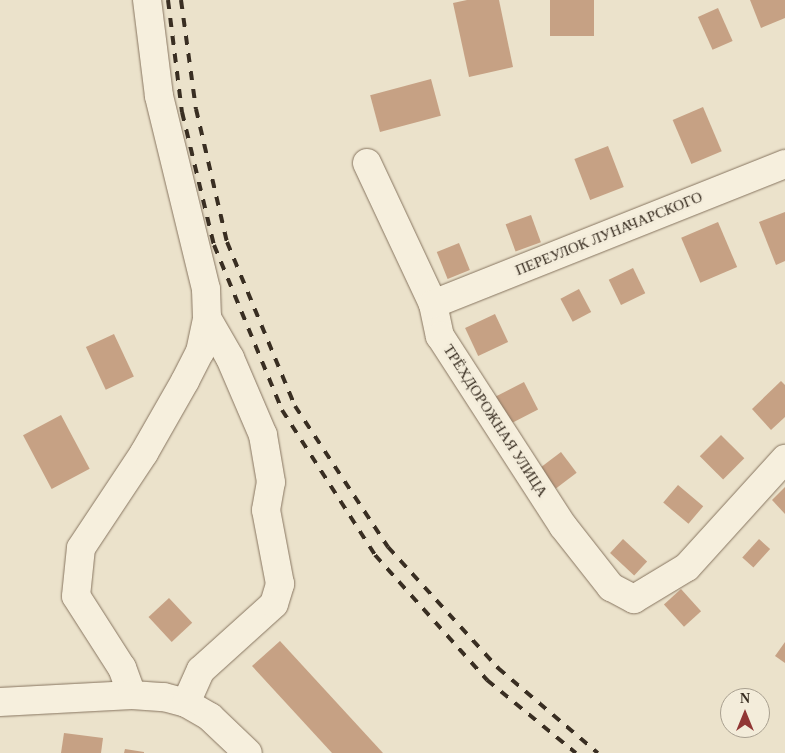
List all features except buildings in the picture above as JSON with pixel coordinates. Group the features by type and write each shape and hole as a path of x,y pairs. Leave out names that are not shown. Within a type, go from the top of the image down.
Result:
{"street":[{"path":"132,695 122,668 76,596 81,548 144,453 186,381 200,352 207,318 206,289 159,96 147,0"},
{"name":"ТРЁХДОРОЖНАЯ УЛИЦА","path":"367,163 433,304 440,336 563,526 611,587 634,599 688,567 785,459"},
{"name":"ПЕРЕУЛОК ЛУНАЧАРСКОГО","path":"433,304 785,164"},
{"path":"186,703 201,670 274,604 280,584 266,510 271,482 262,435 230,358 207,318"},
{"path":"0,702 132,695 186,703 210,717 248,753"}],"railway":[{"path":"168,0 182,112 214,245 282,410 375,555 487,680 576,753"},
{"path":"181,0 196,109 227,242 295,406 388,547 498,668 598,753"}]}
